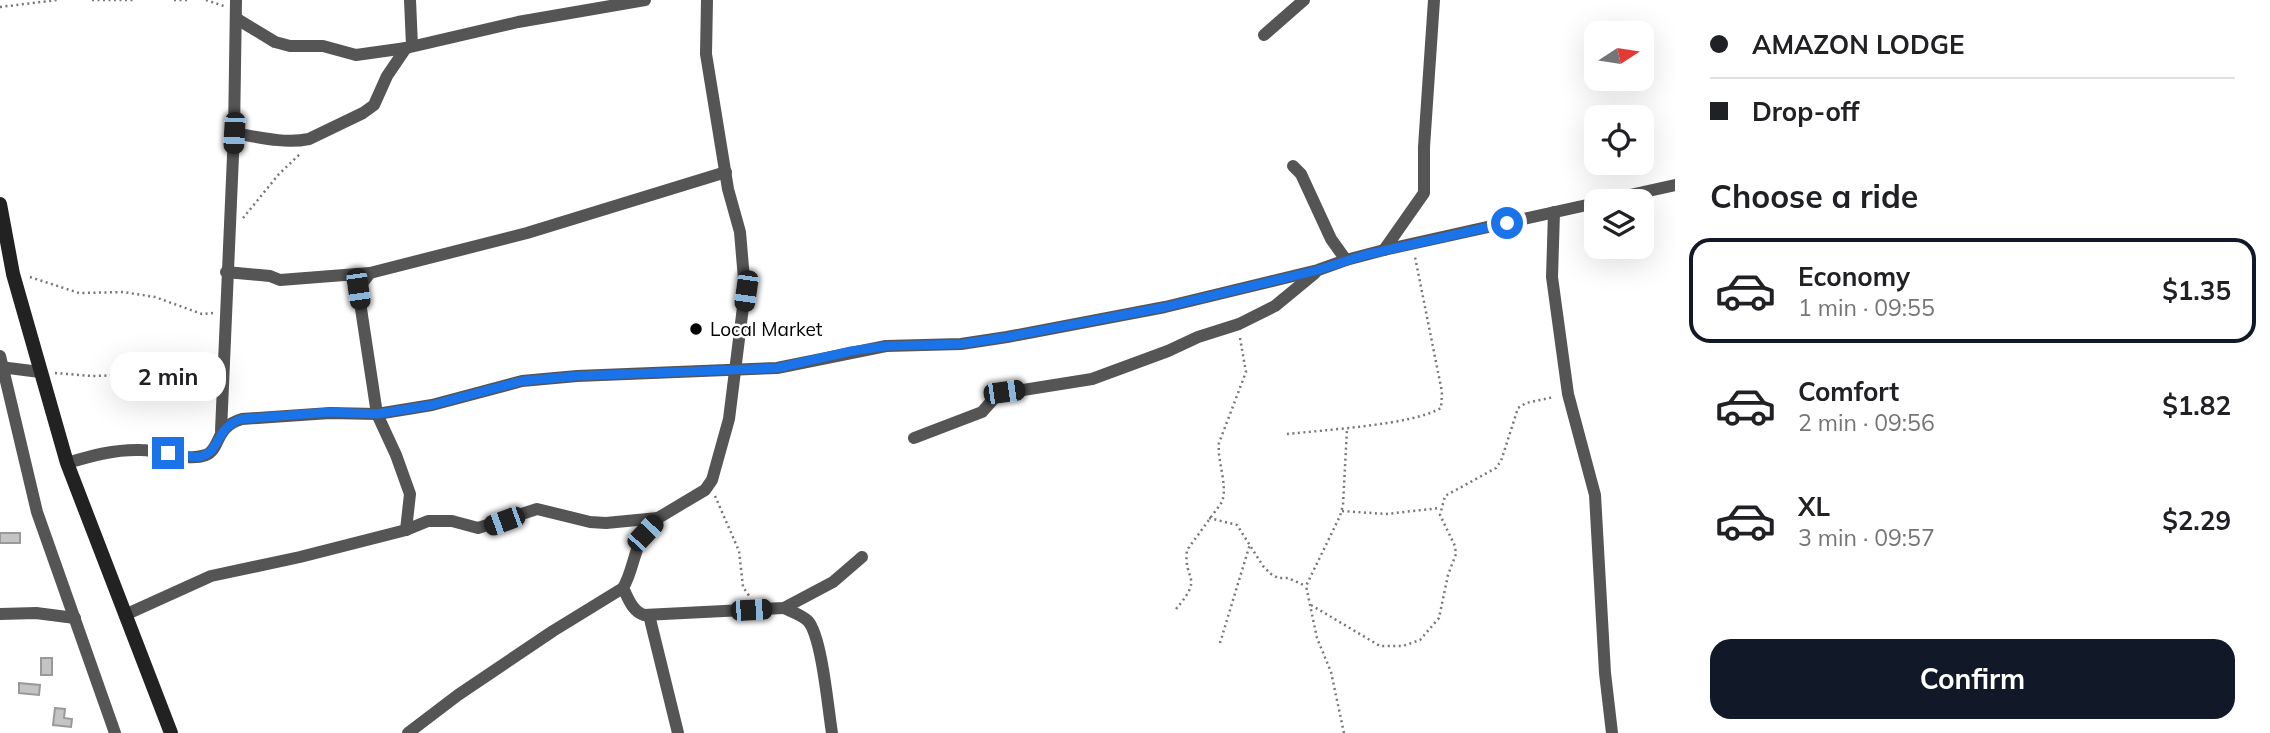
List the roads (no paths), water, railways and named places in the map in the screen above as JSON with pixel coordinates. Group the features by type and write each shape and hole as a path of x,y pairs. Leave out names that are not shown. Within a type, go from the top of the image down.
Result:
{"main road":[{"path":"0,204 13,271 67,464 172,733"}],"street":[{"path":"67,464 99,453 141,450 196,457 213,451 221,432 234,133 236,0"},
{"path":"234,133 301,141 374,106 387,76 409,47 410,0"},
{"path":"237,19 275,42 290,46 323,47 356,55 409,47 518,22 645,0"},
{"path":"408,733 458,695 623,588 629,578 639,542 658,518 696,497 710,483 729,419 746,291 740,232 726,172 706,54 707,0"},
{"path":"1264,35 1304,0"},
{"path":"1384,250 1424,193 1424,147 1434,0"},
{"path":"1293,166 1301,174 1331,239 1346,260"},
{"path":"226,272 270,276 280,280 370,273 527,233 726,172"},
{"path":"1654,190 1675,185"},
{"path":"221,432 233,421 242,419 330,412 377,414 432,405 522,381 576,376 777,368 886,346 961,344 1007,337 1165,307 1318,270 1384,250 1584,206"},
{"path":"1554,212 1552,277 1568,394 1595,495 1605,673 1612,733"},
{"path":"914,438 982,412 998,394 1092,379 1239,324 1275,306 1318,270"},
{"path":"370,273 358,289 377,414 410,494 406,530"},
{"path":"40,372 1,363 37,512 115,733"},
{"path":"127,614 211,576 300,557 406,530 428,521 452,521 470,528 486,527 537,509 590,522 658,518"},
{"path":"623,588 629,602 639,613 649,615 784,608 833,582 862,557"},
{"path":"784,608 810,624 817,640 832,733"},
{"path":"0,614 36,613 75,618"},
{"path":"649,615 678,733"}],"place":[{"name":"Local Market","path":"696,329"}]}
